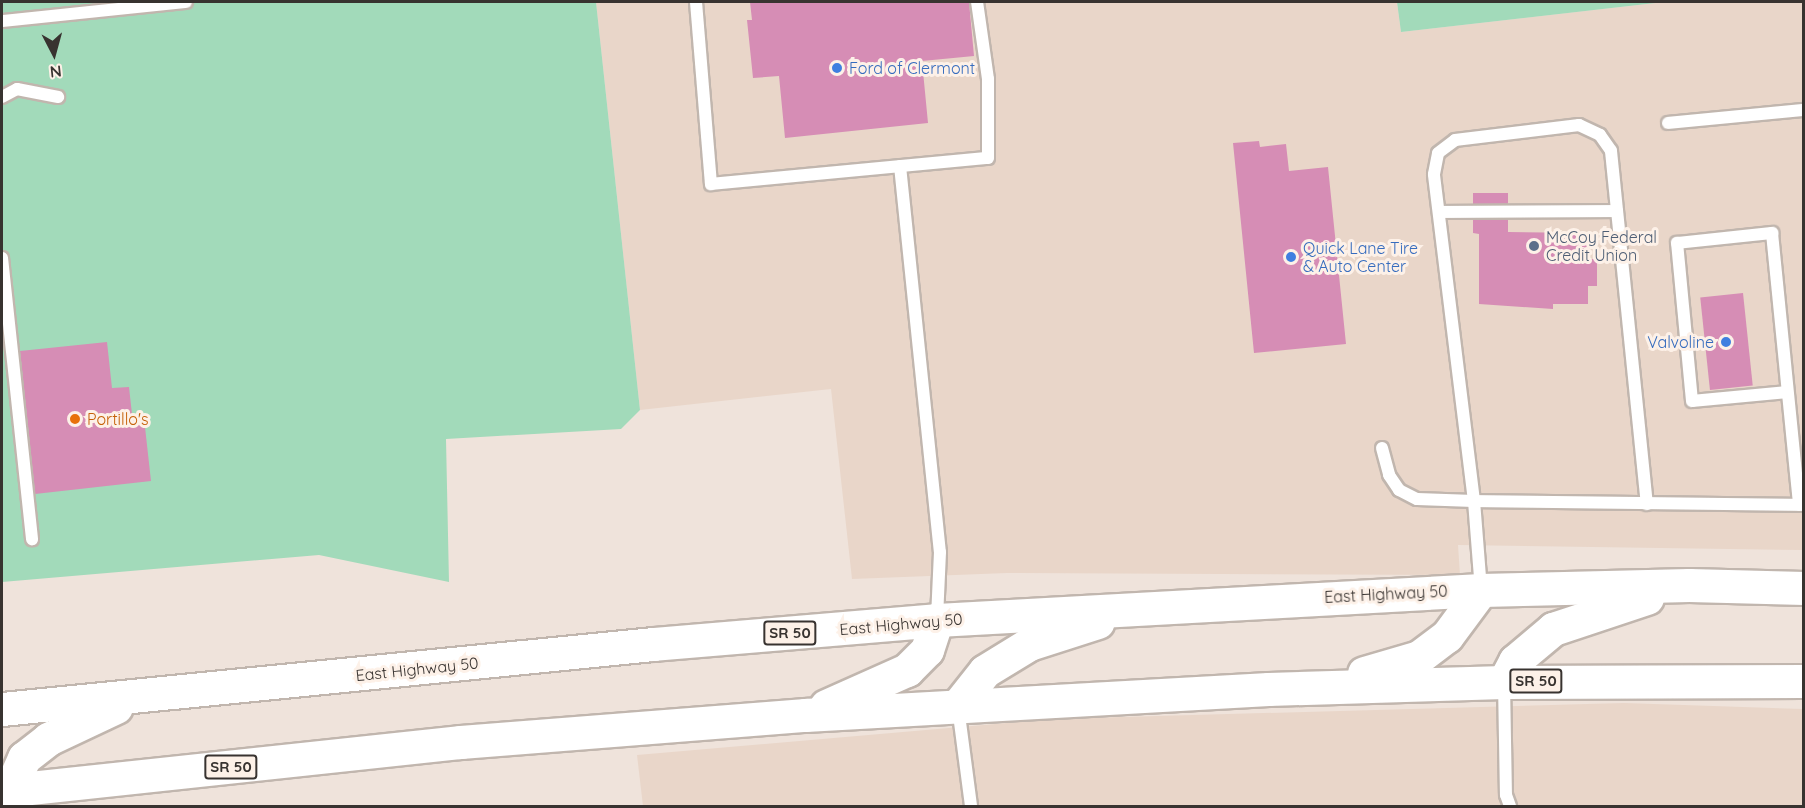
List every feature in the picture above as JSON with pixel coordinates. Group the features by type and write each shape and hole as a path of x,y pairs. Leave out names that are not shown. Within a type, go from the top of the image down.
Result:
{"highway":[{"name":"East Highway 50","path":"2,709 937,620 1149,606 1481,590 1689,585 1803,588"},
{"path":"1504,682 1515,661 1553,629 1689,585"},
{"path":"1268,689 1382,670 1419,657 1447,636 1481,590"},
{"path":"958,705 985,671 1029,644 1149,606"},
{"path":"805,715 908,670 927,650 937,620"},
{"name":"SR 50","path":"9,790 461,742 958,705 1268,689 1504,682 1803,681"},
{"path":"9,790 24,758 48,739 143,696"}],"lane":[{"path":"2,21 186,2"},
{"path":"696,2 711,184 988,158 988,79 977,2"},
{"path":"2,97 17,89 58,97"},
{"path":"1668,123 1803,110"},
{"path":"1481,590 1474,501 1434,174 1438,153 1455,140 1579,125 1600,135 1611,151 1647,504"},
{"path":"900,166 940,552 937,620"},
{"path":"1439,212 1617,211"},
{"path":"1382,448 1389,475 1400,490 1417,499 1801,505 1787,392 1772,233 1677,243 1692,401 1787,392"},
{"path":"2,258 32,538"},
{"path":"1504,682 1506,795 1510,807"},
{"path":"958,705 971,807"}],"shaded area":[{"path":"596,2 1397,2 1401,32 1664,2 1803,2 1803,550 1458,545 1460,575 1007,573 852,579 831,389 640,410"},
{"path":"1624,703 1803,709 1804,806 643,806 637,755 1052,719"}],"green space":[{"path":"2,2 596,2 640,410 621,429 446,439 449,582 319,555 2,582"},
{"path":"1397,2 1664,2 1401,32"}],"building":[{"name":"Ford of Clermont","path":"750,2 969,2 974,56 922,61 928,123 785,138 779,76 753,78 747,20 752,20"},
{"name":"Quick Lane Tire & Auto Center","path":"1259,141 1260,147 1286,144 1289,171 1328,167 1346,344 1254,353 1233,143"},
{"name":"McCoy Federal Credit Union","path":"1473,193 1508,193 1508,232 1590,233 1589,259 1597,259 1597,286 1588,286 1588,304 1553,304 1553,309 1479,304 1479,234 1473,233"},
{"name":"Valvoline","path":"1743,293 1753,385 1710,390 1700,297"},
{"name":"Portillo's","path":"107,342 112,388 129,387 132,414 122,416 122,420 144,418 151,481 35,494 20,351"}],"place":[{"name":"Ford of Clermont","path":"837,68"},
{"name":"McCoy Federal Credit Union","path":"1534,246"},
{"name":"Quick Lane Tire & Auto Center","path":"1291,257"},
{"name":"Valvoline","path":"1726,342"},
{"name":"Portillo's","path":"75,419"}]}
